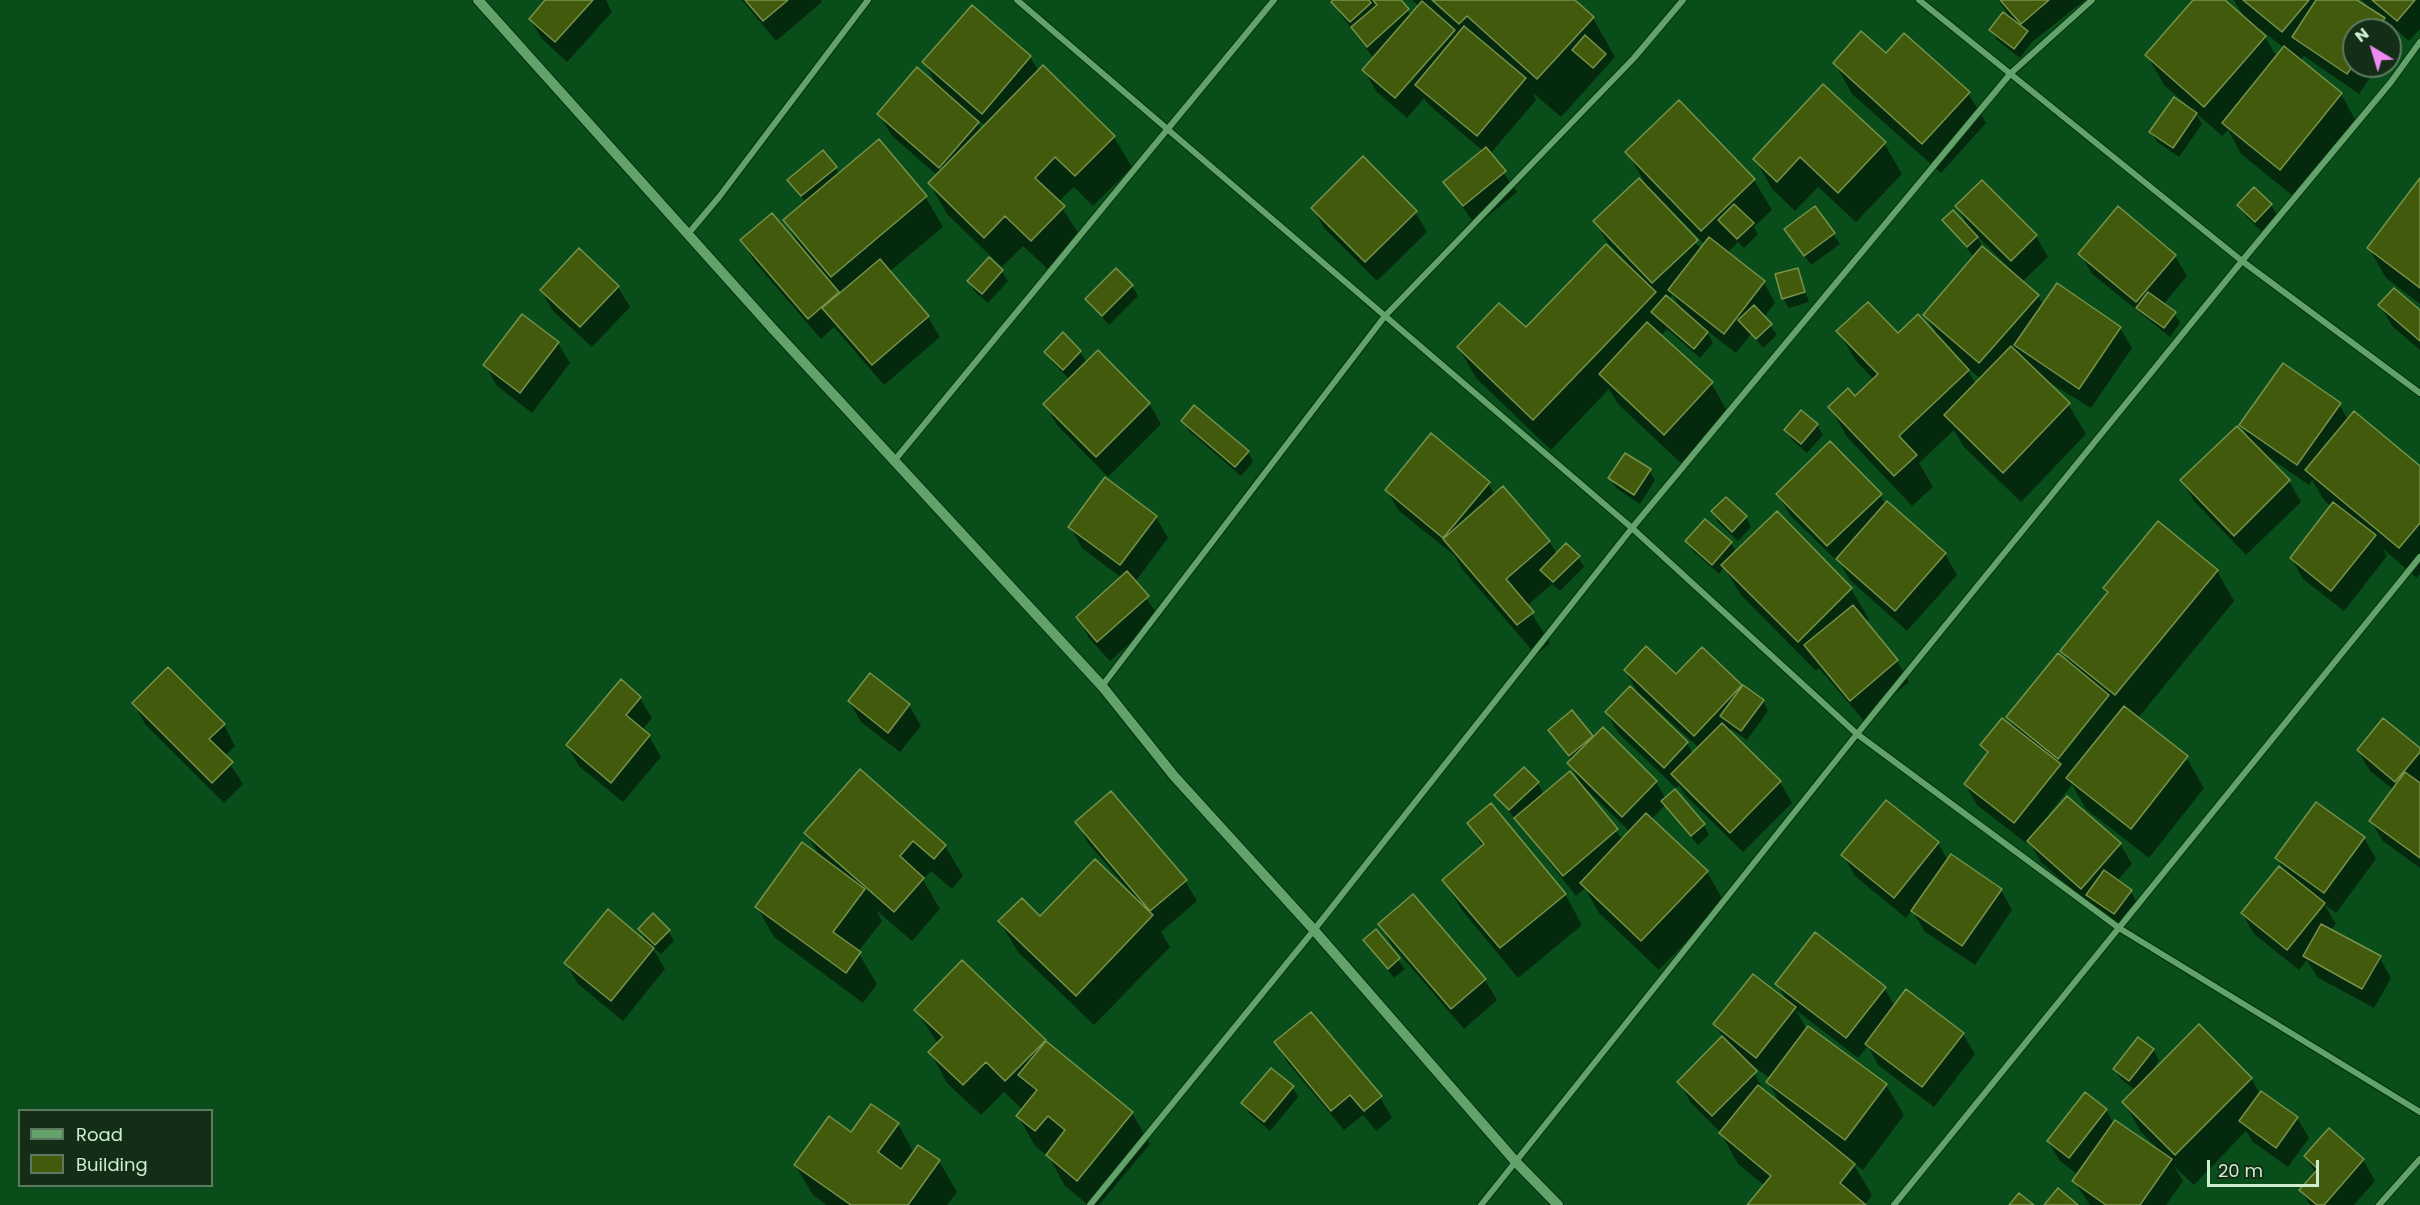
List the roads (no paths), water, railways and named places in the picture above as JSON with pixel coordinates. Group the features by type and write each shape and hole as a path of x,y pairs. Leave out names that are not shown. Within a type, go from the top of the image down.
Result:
{"street":[{"path":"478,0 688,234 1102,686 1174,776 1314,930 1515,1161 1558,1205"},
{"path":"688,234 719,197 868,0"},
{"path":"1017,0 1632,528 1857,734 2119,928 2420,1112"},
{"path":"894,460 1274,0"},
{"path":"1102,686 1385,316 1634,58 1683,0"},
{"path":"1919,0 2242,261 2420,393"},
{"path":"1090,1205 1314,930 1632,528 2012,73 2092,0"},
{"path":"1481,1205 1857,734 2242,261 2391,82 2420,42"},
{"path":"1894,1205 2420,557"},
{"path":"2379,1205 2420,1159"}]}
